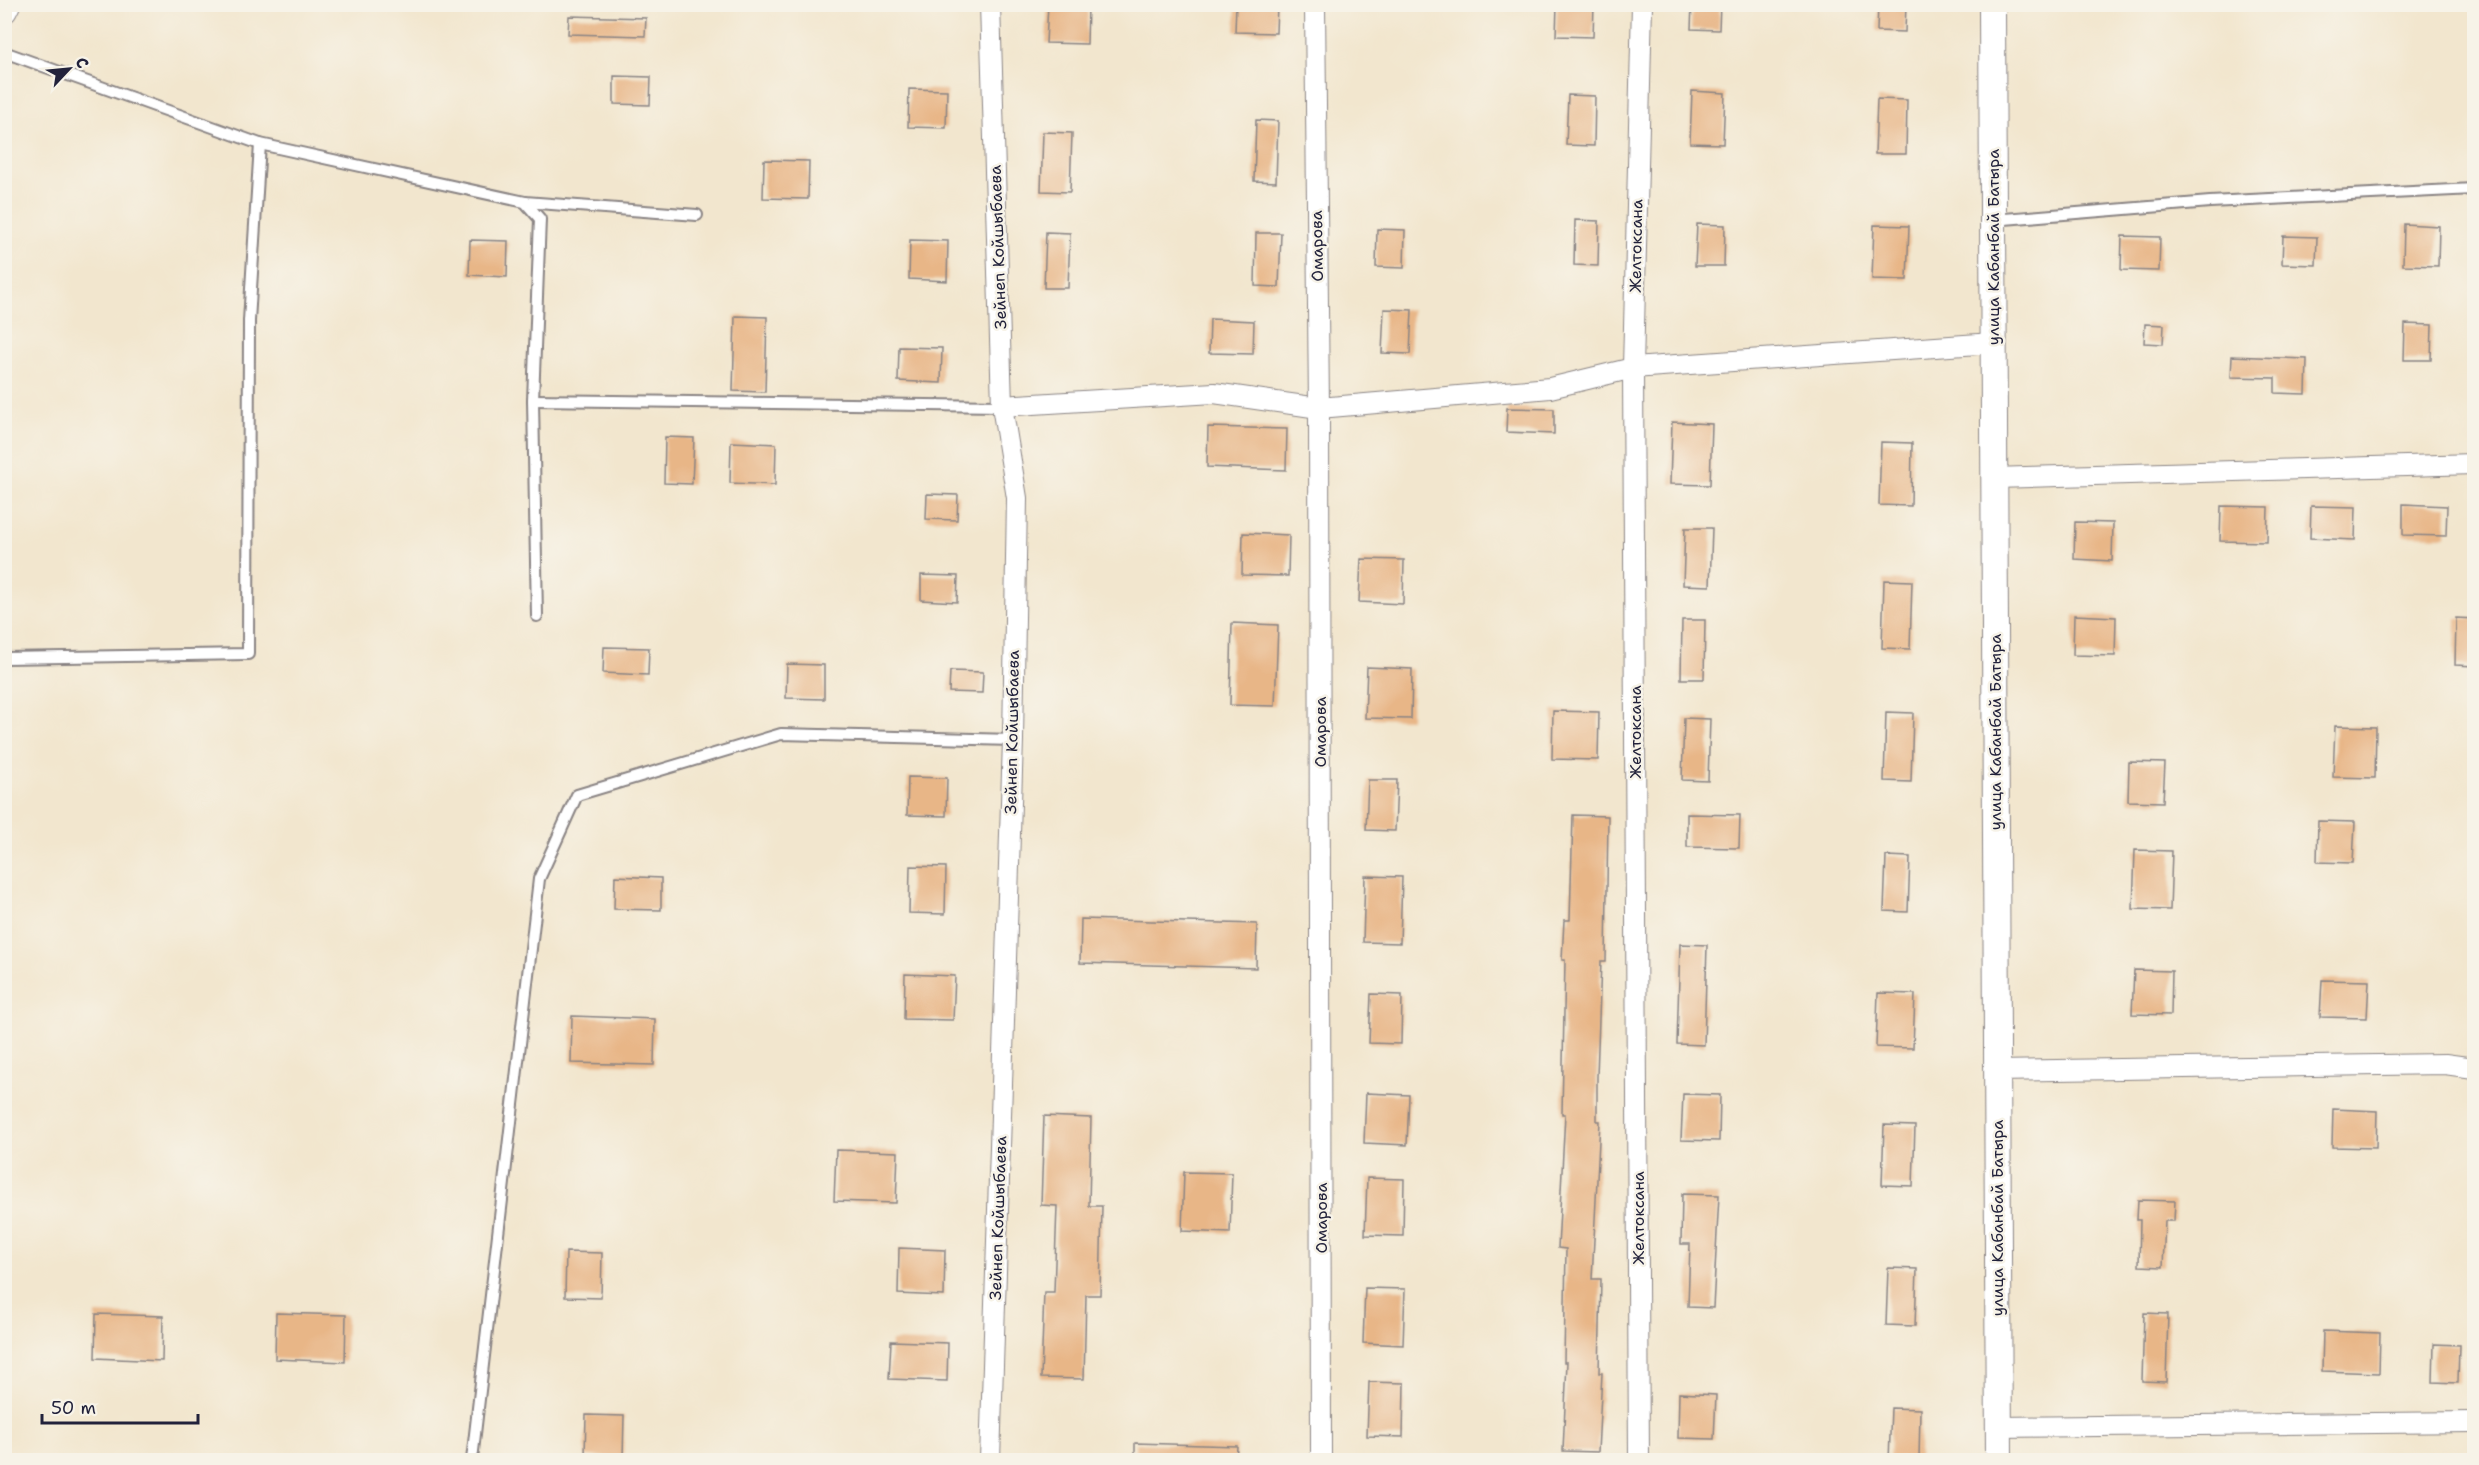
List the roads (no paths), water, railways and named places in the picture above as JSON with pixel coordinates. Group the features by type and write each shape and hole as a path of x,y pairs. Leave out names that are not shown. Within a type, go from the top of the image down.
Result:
{"street":[{"path":"4,10 7,4"},
{"name":"Зейнеп Койшыбаева","path":"990,4 1002,406 1017,498 1013,740 990,1461"},
{"name":"Омарова","path":"1315,4 1319,408 1321,1461"},
{"name":"Желтоксана","path":"1639,1461 1633,368 1642,4"},
{"name":"улица Кабанбай Батыра","path":"1992,4 1999,1461"},
{"path":"1002,406 1214,393 1319,408 1550,388 1633,368 1993,343"},
{"path":"1994,478 2475,464"},
{"path":"1997,1071 2445,1064 2475,1068"},
{"path":"1998,1427 2475,1422"}],"lane":[{"path":"4,52 260,144 525,202 697,215"},
{"path":"4,658 248,654 249,321 260,144"},
{"path":"1992,220 2210,202 2475,189"},
{"path":"525,202 540,219 533,400 537,616"},
{"path":"533,400 1002,406"},
{"path":"472,1461 540,879 577,795 781,734 1013,740"}]}
